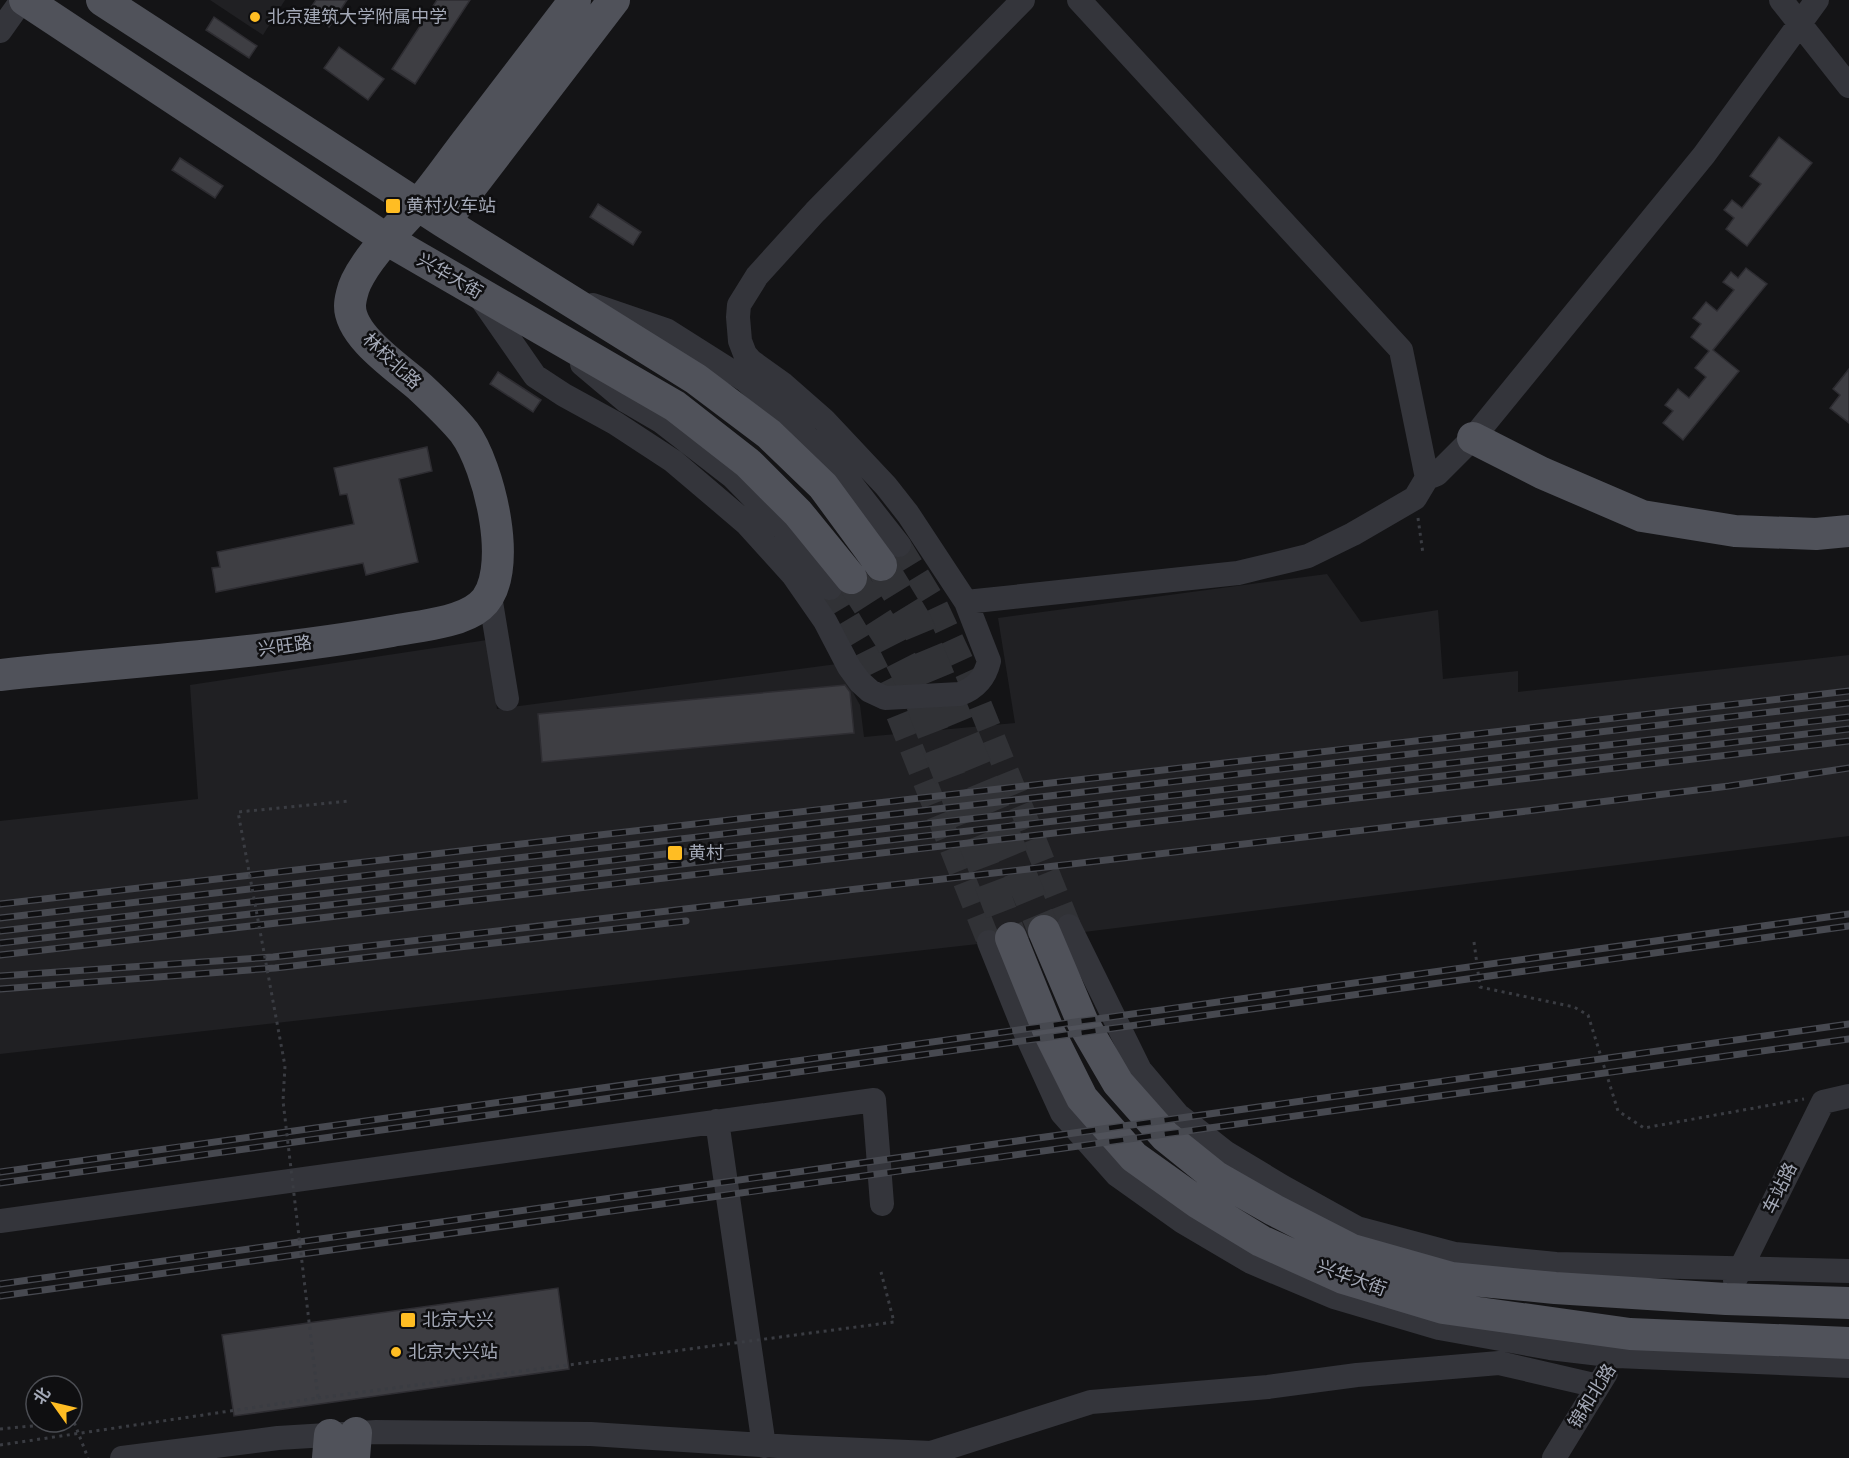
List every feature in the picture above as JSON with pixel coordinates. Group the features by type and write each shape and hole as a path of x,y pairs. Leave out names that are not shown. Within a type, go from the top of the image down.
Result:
{"main road":[{"name":"兴华大街","path":"23,0 386,239 675,406 748,463 798,513 840,583"},
{"path":"102,0 444,222 696,379 769,434 890,555"},
{"name":"林校北路","path":"490,596 497,572 496,526 487,483 466,435 448,414 377,350 357,328 350,308 355,284 386,239 418,205 575,0"},
{"path":"386,239 444,222 614,0"},
{"path":"1473,438 1542,473 1642,516 1736,531 1816,534 1849,531"},
{"name":"兴旺路","path":"0,675 98,664 204,657 372,634 463,616 479,608 490,596"},
{"name":"兴华大街","path":"1056,928 1083,1023 1118,1083 1165,1137 1216,1178 1352,1250 1451,1278 1555,1288 1726,1299 1849,1303"},
{"name":"兴华大街","path":"1000,940 1082,1098 1134,1157 1197,1202 1261,1241 1343,1278 1443,1308 1623,1345 1849,1343"}],"street":[{"path":"0,31 23,0"},
{"path":"476,292 535,376 615,423 673,462 746,523 798,582 825,621 849,667 870,691 885,698 960,694 969,691 987,671 989,661 966,603 908,514 886,486 824,420 783,384 751,362 745,354 738,332 738,317 739,305 747,291 771,260 815,212 1023,0"},
{"path":"1079,0 1401,350 1421,488"},
{"path":"1781,0 1849,86"},
{"path":"966,603 1238,573 1308,556 1353,534 1421,488 1473,438 1704,154 1817,0"},
{"path":"490,596 507,699"},
{"path":"1056,928 1140,1070 1178,1114 1225,1152 1357,1228 1455,1254 1556,1264 1849,1271"},
{"path":"1823,1102 1849,1096"},
{"path":"0,1221 874,1100 882,1204"},
{"name":"车站路","path":"1726,1299 1823,1102"},
{"path":"717,1121 764,1446"},
{"path":"1623,1345 1849,1366"},
{"name":"锦和北路","path":"1554,1458 1623,1345"},
{"path":"122,1458 278,1438 342,1446 591,1434 764,1446 931,1453 1091,1402 1268,1387 1358,1375 1499,1363 1598,1386"}],"path":[{"path":"1421,488 1423,554"},
{"path":"318,1398 283,1101 285,1066 238,812 350,801"},
{"path":"1474,942 1480,987 1574,1007 1588,1016 1617,1111 1644,1128 1809,1098 1823,1102"},
{"path":"0,1445 318,1398 894,1322 881,1272"},
{"path":"0,1429 74,1422 88,1458"}],"shaded area":[{"name":"北京建筑大学附属中学","path":"210,0 285,0 263,35"},
{"path":"1327,574 1361,622 1438,610 1443,679 1518,671 1518,692 1849,655 1849,836 1084,932 0,1054 0,821 198,799 190,685 487,640 497,709 837,664 860,705 864,737 1015,723 998,618"}],"building":[{"path":"316,0 347,0 329,27 307,13"},
{"path":"437,0 470,0 415,84 392,69"},
{"path":"214,17 257,46 249,58 206,30"},
{"path":"339,47 384,79 368,100 324,68"},
{"path":"1779,137 1812,163 1747,246 1726,229 1734,218 1724,210 1732,200 1742,208 1761,184 1750,176"},
{"path":"180,158 223,186 215,198 172,170"},
{"path":"598,204 641,232 633,245 590,217"},
{"path":"1746,268 1767,284 1713,350 1739,371 1683,440 1663,423 1673,411 1665,405 1678,389 1689,398 1706,377 1695,368 1709,351 1691,337 1701,324 1693,318 1706,302 1717,311 1734,290 1723,282 1731,272 1738,278"},
{"path":"1849,369 1849,423 1830,408 1840,395 1833,389"},
{"path":"498,372 541,400 533,412 490,384"},
{"path":"427,447 432,471 399,479 418,562 366,575 363,563 216,592 212,568 220,567 217,552 354,524 347,494 340,495 334,468"},
{"path":"845,685 850,692 854,733 542,762 538,714"},
{"name":"北京大兴站","path":"558,1288 569,1369 234,1416 222,1335"}],"tunnel":[{"path":"899,545 935,604 967,673 1069,926"},
{"path":"881,565 916,622 1044,931"},
{"path":"851,578 889,637 919,696 1011,938"},
{"path":"830,588 864,645 895,707 989,942"}],"railway":[{"path":"0,904 1849,691"},
{"path":"0,918 1849,703"},
{"path":"0,931 1849,717"},
{"path":"0,943 1849,729"},
{"path":"0,955 1849,741"},
{"path":"0,976 273,957 1527,811 1729,786 1849,768"},
{"path":"0,1172 1849,914"},
{"path":"0,989 275,968 686,921"},
{"path":"0,1183 1849,926"},
{"path":"0,1284 1849,1024"},
{"path":"0,1296 1849,1039"}],"place":[{"name":"北京建筑大学附属中学","path":"255,17"},
{"name":"黄村火车站","path":"393,206"},
{"name":"黄村","path":"675,853"},
{"name":"北京大兴","path":"408,1320"},
{"name":"北京大兴站","path":"396,1352"}]}
